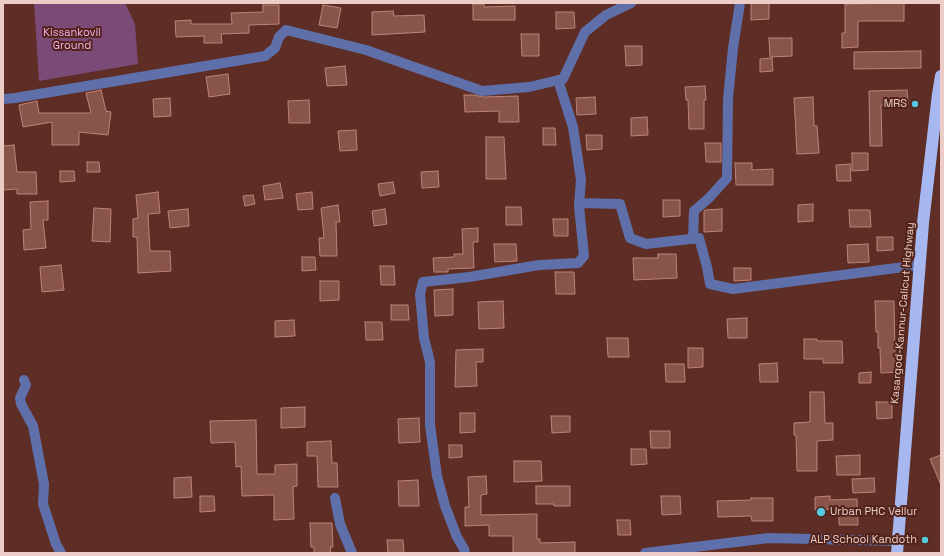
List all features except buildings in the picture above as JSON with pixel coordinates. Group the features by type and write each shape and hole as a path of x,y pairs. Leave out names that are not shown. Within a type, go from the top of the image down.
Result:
{"highway":[{"name":"Kasargod-Kannur-Calicut Highway","path":"897,553 920,266 935,117 941,76"}],"street":[{"path":"3,98 15,98 265,56 275,48 278,37 286,30 366,50 482,91 529,87 564,79 585,32 606,15 632,3"},
{"path":"693,239 694,211 709,198 727,178 728,99 732,48 740,3"},
{"path":"465,553 457,538 445,506 437,476 430,425 430,362 424,338 420,294 423,282 469,277 539,266 578,263 584,256 579,203 581,180 573,127 558,80"},
{"path":"579,203 620,204 630,238 646,244 698,238 707,267 710,284 733,289 920,266"},
{"path":"24,380 26,385 20,398 21,404 32,426 44,484 43,504 56,544 61,553"},
{"path":"335,498 340,524 352,553"},
{"path":"645,553 769,538 898,541"}],"green space":[{"name":"Kissankovil Ground","path":"34,3 125,3 135,24 138,64 39,81"}],"place":[{"name":"MRS","path":"915,104"},
{"name":"Urban PHC Vellur","path":"821,512"},
{"name":"ALP School Kandoth","path":"925,540"}]}
